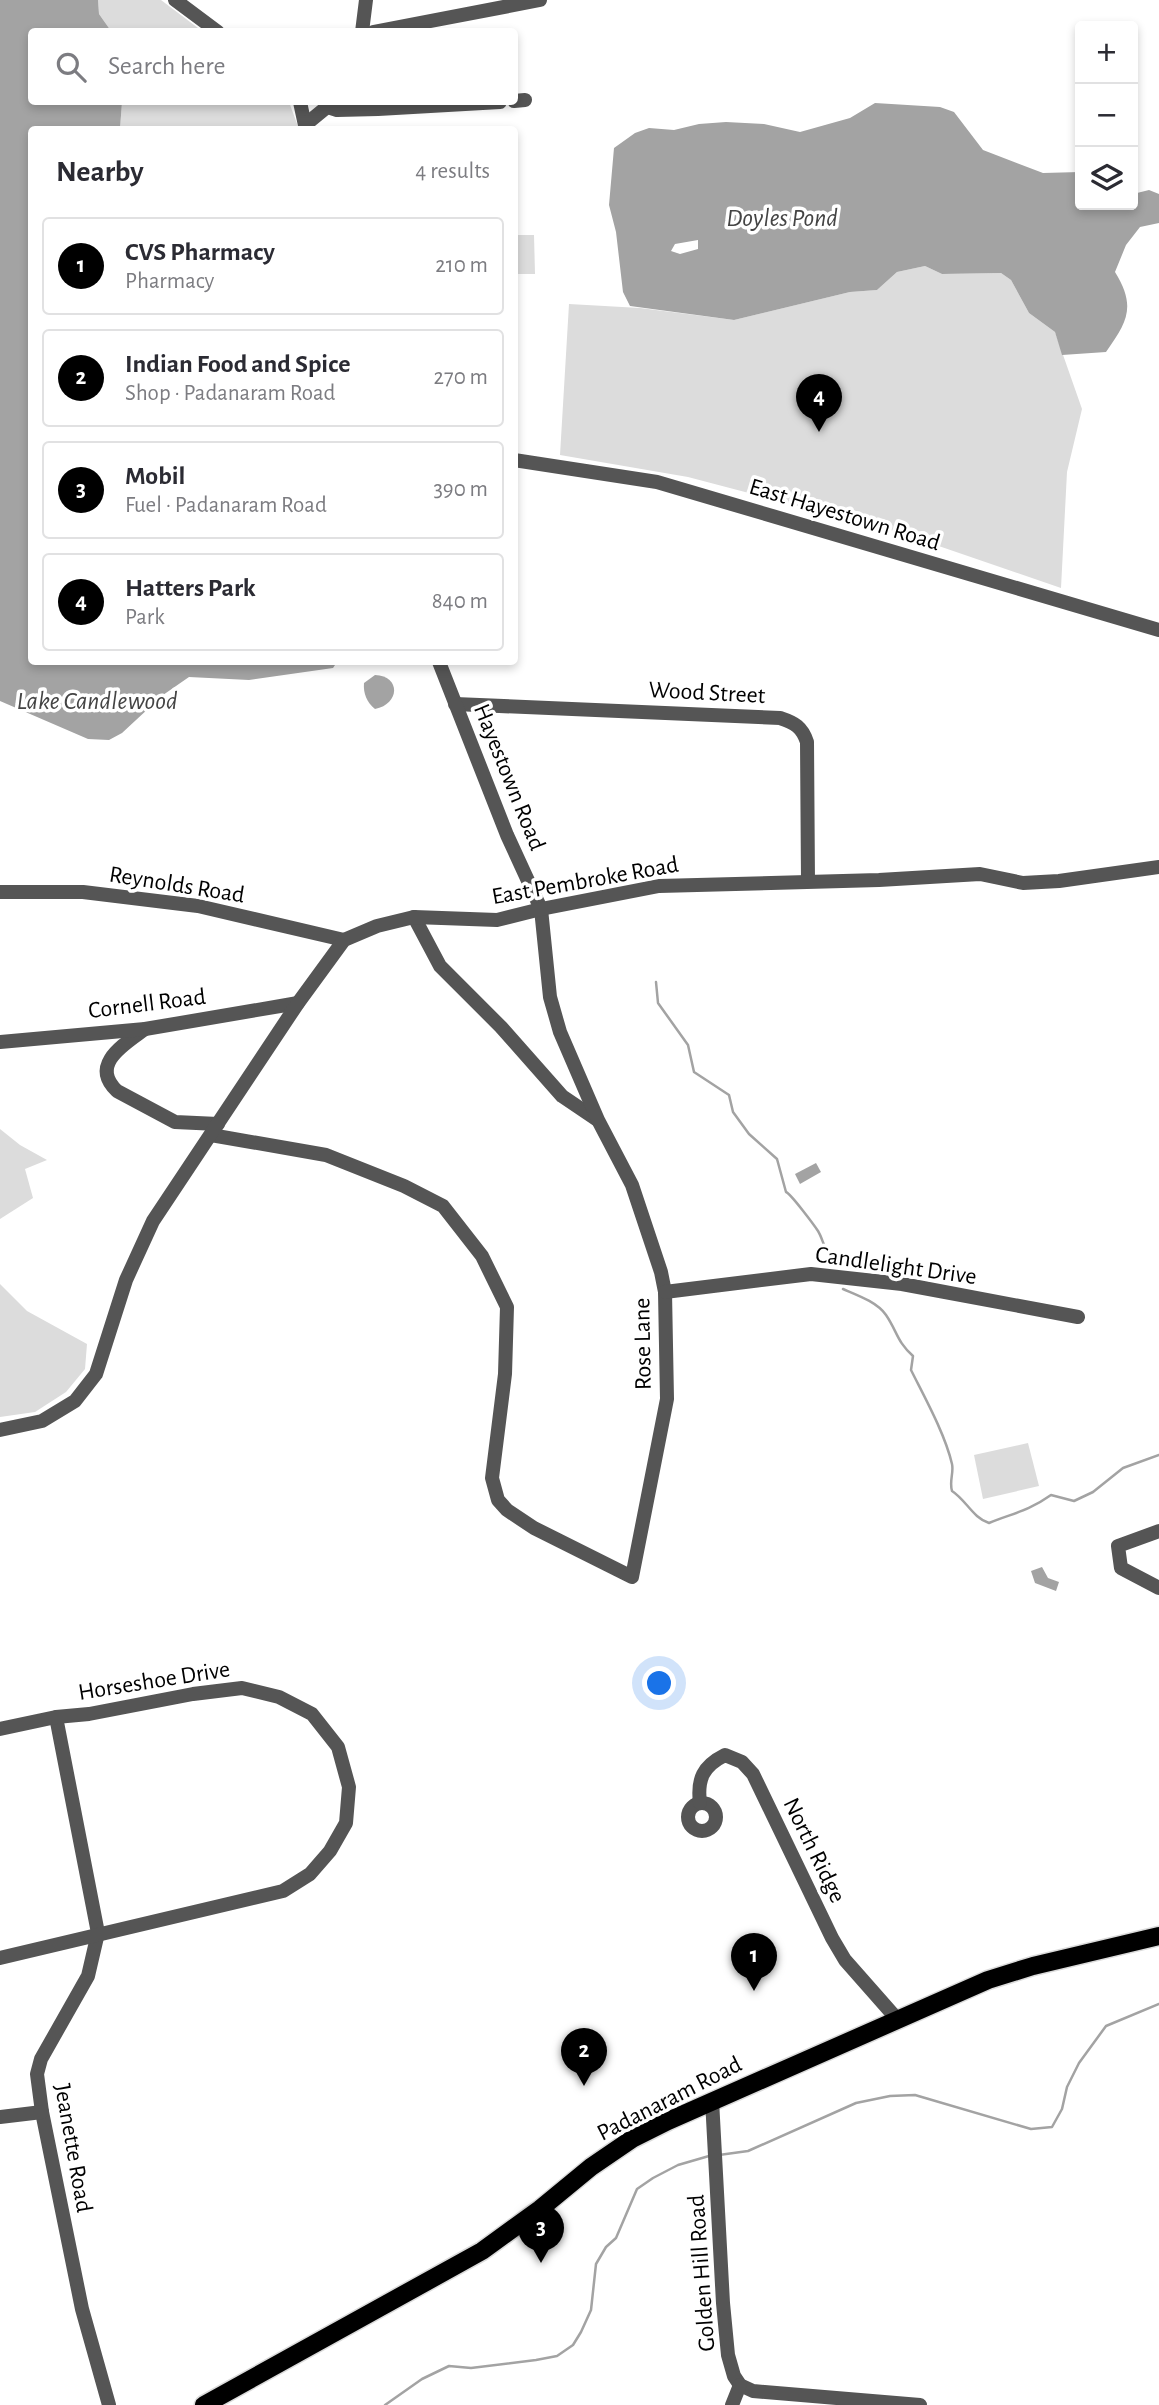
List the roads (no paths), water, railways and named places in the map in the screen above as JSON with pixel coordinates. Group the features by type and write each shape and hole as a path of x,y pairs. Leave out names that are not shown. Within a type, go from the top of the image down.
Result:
{"main road":[{"name":"Padanaram Road","path":"204,2405 482,2251 632,2139 712,2100 988,1980 1033,1966 1159,1936"}],"street":[{"path":"176,0 213,28"},
{"path":"362,28 366,0"},
{"path":"391,28 497,4 540,0"},
{"path":"301,105 306,126"},
{"path":"307,126 329,105"},
{"path":"331,105 337,110 448,105"},
{"name":"East Hayestown Road","path":"518,461 657,482 1159,630"},
{"name":"Hayestown Road","path":"440,665 507,835 541,909"},
{"name":"Wood Street","path":"455,704 780,718 794,722 803,730 807,742 808,881"},
{"name":"East Pembroke Road","path":"344,940 377,926 414,917 497,920 659,886 980,874 1023,883 1059,881 1159,867"},
{"name":"Reynolds Road","path":"0,892 83,892 198,906 344,940"},
{"name":"Rose Lane","path":"215,1129 326,1154 404,1186 443,1206 482,1256 507,1307 505,1374 492,1478 498,1500 507,1510 534,1528 632,1577 667,1399 665,1292 632,1185 598,1120 560,1031 550,997 541,909"},
{"name":"Rose Lane","path":"414,917 440,966 501,1027 562,1096 598,1120"},
{"path":"0,1430 42,1421 75,1401 96,1374 126,1280 153,1221 298,1003 344,940"},
{"name":"Cornell Road","path":"0,1042 145,1028 298,1003"},
{"path":"145,1028 109,1060 111,1085 117,1091 175,1122 215,1129"},
{"name":"Candlelight Drive","path":"665,1292 811,1274 902,1284 1078,1317"},
{"path":"1159,1531 1118,1546 1121,1568 1159,1588"},
{"name":"Horseshoe Drive","path":"0,1958 283,1891 310,1874 330,1851 346,1823 349,1787 338,1747 312,1714 279,1697 242,1688 193,1694 102,1712 56,1717"},
{"path":"0,1729 56,1717"},
{"name":"Jeanette Road","path":"56,1717 98,1933 88,1976 41,2059 37,2074 42,2112 82,2310 109,2405"},
{"name":"North Ridge","path":"700,1803 698,1789 703,1773 711,1762 725,1755 743,1762 753,1774 831,1938 845,1960 897,2018"},
{"name":"Golden Hill Road","path":"712,2100 728,2355 734,2376 740,2385"},
{"path":"0,2117 42,2112"},
{"path":"732,2405 740,2385 753,2391 920,2405"}],"water":[{"name":"Lake Candlewood","path":"0,0 98,0 99,14 109,28 28,28 28,105 122,105 120,126 28,126 28,665 335,665 333,668 249,680 189,677 163,695 122,733 109,740 88,739 0,701"},
{"name":"Doyles Pond","path":"875,103 940,107 954,112 983,150 1043,173 1075,172 1075,210 1138,210 1138,193 1149,190 1159,194 1159,223 1140,227 1126,245 1115,272 1126,294 1127,313 1120,331 1106,352 1062,355 1055,332 1029,313 1011,280 1001,273 942,274 925,266 897,272 877,290 850,292 734,320 630,306 623,292 616,232 609,205 614,148 635,133 649,128 674,130 699,124 726,122 764,124 800,132 850,118","holes":["698,240 698,249 680,254 671,251 675,244"]},
{"path":"375,675 389,680 394,691 389,702 375,709 365,694 364,683"},
{"path":"816,1163 821,1172 800,1184 795,1174"},
{"path":"1042,1567 1048,1578 1059,1582 1056,1591 1035,1583 1031,1571"}],"waterway":[{"path":"656,982 658,1003 688,1045 694,1072 729,1095 733,1112 749,1134 777,1159 786,1192 816,1228 831,1256"},
{"path":"843,1289 882,1310 913,1356 911,1370 949,1452 952,1491 983,1521 989,1523 1020,1512 1051,1495 1074,1501 1093,1492 1123,1468 1159,1455"},
{"path":"719,2155 748,2151 856,2103 890,2096 915,2095 1031,2129 1052,2127 1062,2109 1067,2087 1079,2063 1106,2026 1159,2004"},
{"path":"385,2405 422,2379 449,2366 471,2368 536,2360 557,2356 573,2345 591,2310 596,2264 606,2247 616,2238 637,2189 678,2165 709,2156"}],"place":[{"name":"Hatters Park","path":"819,432"},
{"name":"CVS Pharmacy","path":"754,1991"},
{"name":"Indian Food and Spice","path":"584,2086"},
{"name":"Mobil","path":"541,2263"}]}
